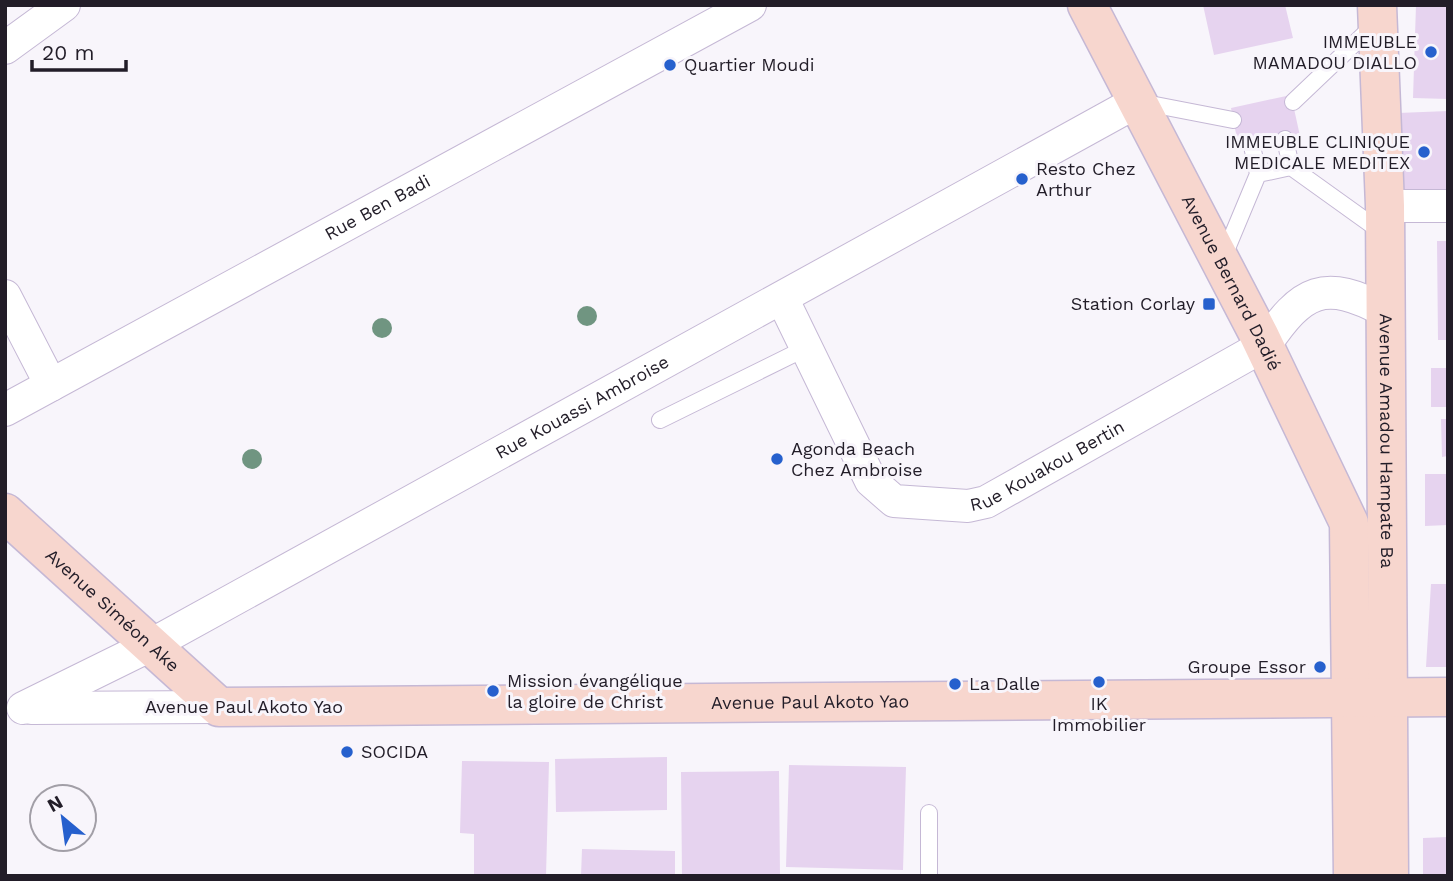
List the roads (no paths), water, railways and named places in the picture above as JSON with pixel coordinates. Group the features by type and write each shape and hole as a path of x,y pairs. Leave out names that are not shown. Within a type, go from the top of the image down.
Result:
{"street":[{"path":"5,48 64,5"},
{"name":"Rue Ben Badi","path":"5,410 750,5"},
{"name":"Avenue Bernard Dadié","path":"1087,5 1265,345 1349,523 1350,569"},
{"name":"Avenue Amadou Hampate Ba","path":"1353,876 1370,696 1385,311 1385,220 1377,13"},
{"name":"Rue Kouassi Ambroise","path":"14,708 151,645 1138,101"},
{"path":"1385,220 1448,206"},
{"name":"Rue Kouakou Bertin","path":"782,298 872,481 894,501 968,506 986,502 1265,345 1287,313 1309,298 1330,293 1353,294 1385,311"},
{"path":"5,296 51,385"},
{"name":"Avenue Siméon Ake","path":"5,513 219,707"},
{"name":"Avenue Amadou Hampate Ba","path":"1350,569 1370,696 1389,876"},
{"name":"Avenue Paul Akoto Yao","path":"14,708 1448,697"}],"lane":[{"path":"1293,102 1377,13"},
{"path":"1138,101 1233,120"},
{"path":"1285,139 1291,167"},
{"path":"1222,260 1258,174 1252,146"},
{"path":"1258,174 1291,167 1385,220"},
{"path":"660,420 806,348"},
{"path":"929,813 929,876"}],"place":[{"name":"IMMEUBLE MAMADOU DIALLO","path":"1431,52"},
{"name":"Quartier Moudi","path":"670,65"},
{"name":"IMMEUBLE CLINIQUE MEDICALE MEDITEX","path":"1424,152"},
{"name":"Resto Chez Arthur","path":"1022,179"},
{"name":"Station Corlay","path":"1209,304"},
{"name":"Agonda Beach Chez Ambroise","path":"777,459"},
{"name":"Groupe Essor","path":"1320,667"},
{"name":"IK Immobilier","path":"1099,682"},
{"name":"La Dalle","path":"955,684"},
{"name":"Mission évangélique la gloire de Christ","path":"493,691"},
{"name":"SOCIDA","path":"347,752"}]}
